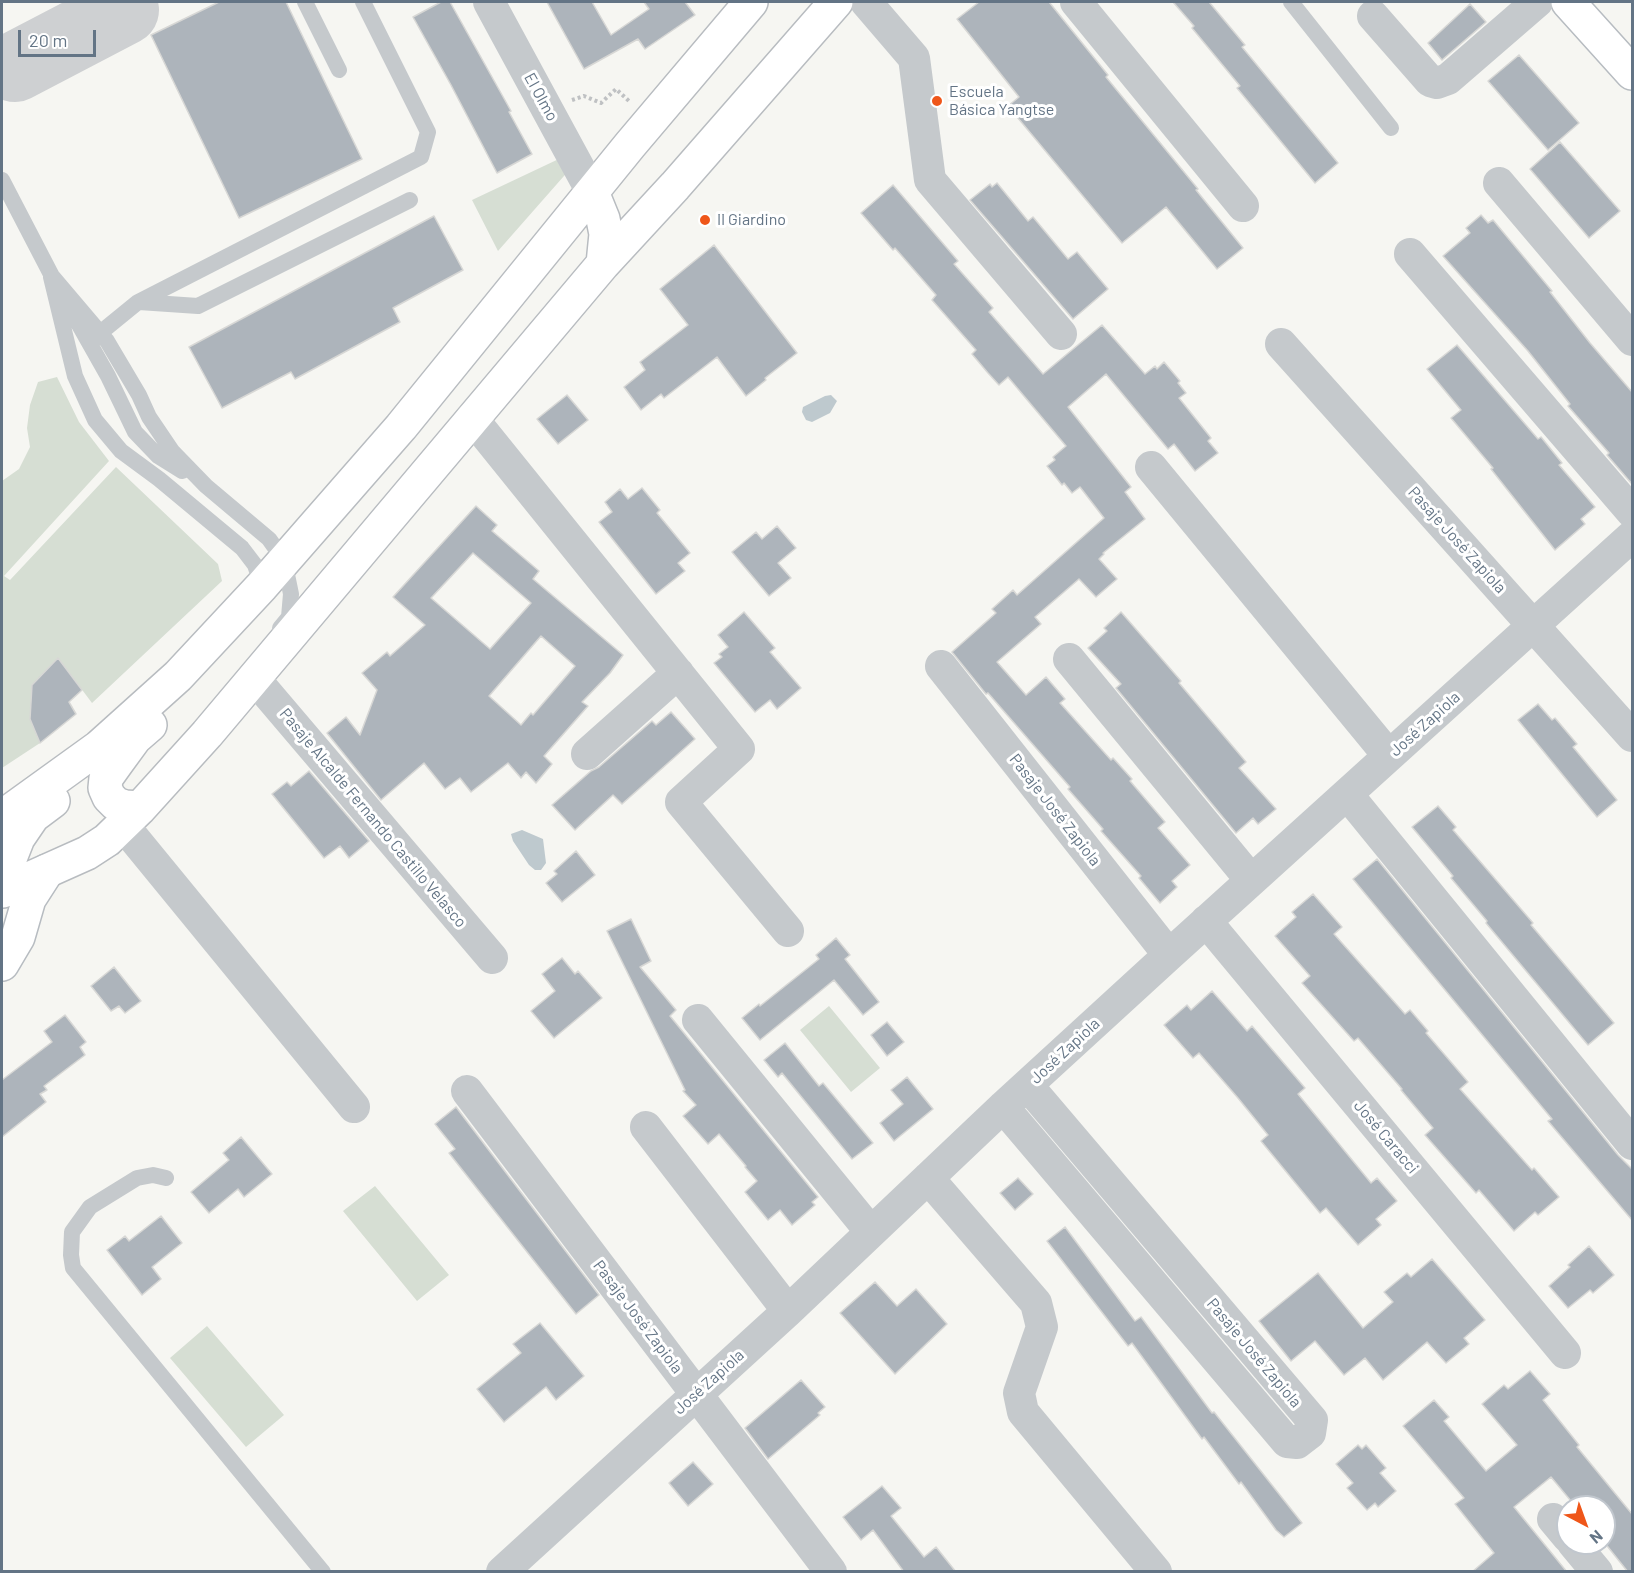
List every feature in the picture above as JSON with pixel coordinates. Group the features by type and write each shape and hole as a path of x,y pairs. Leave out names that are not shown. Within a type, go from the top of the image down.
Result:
{"main road":[{"path":"2,818 99,747 178,676 262,586 401,427 592,192 752,2"},
{"path":"2,899 47,871 87,853 132,817 207,734 603,264 675,186 836,2"},
{"path":"1575,4 1632,73"},
{"path":"592,192 601,212 606,234 603,264"},
{"path":"2,899 4,874 12,849 33,816 135,738 187,692 210,642"},
{"path":"132,817 125,807 116,804 109,797 105,788 106,778 135,738"},
{"path":"2,964 18,937 29,899 47,871"}],"street":[{"name":"El Olmo","path":"489,2 592,192"},
{"path":"866,2 914,58 930,180 1061,334"},
{"path":"1076,2 1243,206"},
{"path":"1374,16 1430,81 1437,83 1448,80 1537,2"},
{"path":"1499,183 1632,340"},
{"path":"1410,254 1632,512"},
{"name":"Pasaje José Zapiola","path":"1281,344 1632,736"},
{"path":"472,418 739,748 681,802 788,931"},
{"path":"1151,467 1389,756"},
{"name":"José Zapiola","path":"502,1572 788,1311 1003,1107 1632,536"},
{"path":"1069,659 1251,880"},
{"name":"Pasaje José Zapiola","path":"941,666 1169,955"},
{"path":"587,754 678,673"},
{"name":"Pasaje Alcalde Fernando Castillo Velasco","path":"254,678 492,957"},
{"path":"1347,794 1627,1125"},
{"path":"132,817 354,1107"},
{"name":"José Caracci","path":"1206,921 1565,1353"},
{"path":"698,1020 871,1232"},
{"name":"Pasaje José Zapiola","path":"1003,1107 1287,1442 1297,1443 1310,1433 1312,1420 1028,1086"},
{"name":"Pasaje José Zapiola","path":"467,1091 831,1572"},
{"path":"646,1127 788,1311"},
{"path":"928,1179 1036,1303 1042,1327 1019,1393 1023,1412 1156,1572"},
{"path":"1583,1555 1597,1572"}],"lane":[{"path":"305,2 339,70"},
{"path":"100,333 138,302 421,157 428,132 363,2"},
{"path":"1291,2 1391,128"},
{"path":"2,180 51,275 108,376 135,432 158,456 206,486"},
{"path":"138,302 198,306 410,200"},
{"path":"51,275 107,341 140,395 149,417 172,451 206,486 269,539 284,560 291,594 289,617 219,702 207,734"},
{"path":"51,275 75,376 95,420 121,451 159,478 242,548 255,565 262,586"},
{"path":"166,1178 153,1175 136,1178 90,1207 72,1232 73,1268 323,1572"}],"path":[{"path":"547,108 584,96 601,103 616,89 632,104"}],"shaded area":[{"path":"563,157 571,168 498,251 472,200"},
{"path":"57,377 79,422 109,461 4,576 10,580 116,467 218,564 222,581 92,703 59,659 55,661 32,685 30,719 40,743 2,768 2,481 19,469 30,447 27,428 30,405 38,382"},
{"path":"831,395 837,401 830,413 812,422 806,420 802,412 803,407"},
{"path":"522,830 543,839 546,863 541,870 535,870 529,865 513,841 511,834"},
{"path":"829,1006 880,1068 851,1092 800,1030"},
{"path":"375,1186 449,1275 417,1301 343,1211"},
{"path":"207,1326 284,1415 246,1447 170,1358"}],"building":[{"path":"219,2 286,2 362,159 239,218 151,35"},
{"path":"441,2 450,2 511,111 509,112 532,154 497,173 413,17"},
{"path":"547,2 592,2 611,35 649,9 644,2 685,2 695,15 645,49 638,39 584,69"},
{"path":"979,2 1049,2 1243,248 1217,269 1166,207 1122,243 1008,106 1019,97 957,19"},
{"path":"1173,2 1209,2 1245,45 1242,47 1338,163 1315,183 1237,88 1240,86"},
{"path":"1470,4 1486,22 1442,60 1428,43"},
{"path":"1519,55 1579,123 1548,150 1488,81"},
{"path":"1560,142 1620,211 1589,238 1530,169"},
{"path":"997,183 1028,221 1033,217 1068,259 1077,252 1108,289 1073,319 970,200 990,184 992,187"},
{"path":"893,185 958,261 954,264 993,308 989,312 1043,374 1102,325 1145,374 1155,366 1157,369 1164,362 1180,381 1178,383 1186,393 1179,398 1211,438 1208,441 1218,453 1195,471 1174,444 1168,449 1106,374 1068,407 1131,487 1125,492 1145,519 1103,553 1099,559 1117,579 1096,597 1079,579 1035,617 1041,624 997,662 1026,695 1046,677 1065,699 1060,703 1111,760 1113,758 1132,779 1130,781 1165,822 1158,828 1190,865 1172,881 1177,887 1160,903 1139,878 1141,876 1068,789 1070,787 988,693 986,694 952,652 996,613 992,609 1013,590 1017,595 1104,518 1080,487 1072,493 1064,483 1062,485 1047,466 1055,460 1053,457 1066,446 1008,377 999,385 988,373 972,354 976,350 932,300 936,295 861,213"},
{"path":"1481,215 1488,223 1493,220 1552,291 1550,292 1590,343 1632,392 1632,484 1607,455 1609,453 1568,406 1570,404 1528,351 1443,256 1470,233 1466,228"},
{"path":"434,216 463,270 393,308 400,322 295,379 291,372 222,408 189,347"},
{"path":"714,245 797,353 746,396 717,357 664,398 661,394 641,410 624,387 645,370 640,362 688,325 660,289"},
{"path":"1457,345 1538,439 1541,437 1562,463 1559,465 1595,507 1581,519 1585,524 1555,550 1491,469 1493,468 1451,418 1461,410 1427,369"},
{"path":"567,395 588,420 558,444 537,419"},
{"path":"642,488 660,510 657,513 690,553 678,563 685,571 656,594 599,522 612,512 605,502 620,489 628,499"},
{"path":"476,506 497,525 492,531 539,571 533,579 623,655 610,673 582,702 588,706 544,756 552,764 536,783 526,772 521,778 508,763 471,792 460,778 445,789 424,763 381,800 327,733 346,717 360,735 377,690 362,673 387,652 390,656 425,625 393,597","holes":["473,553 531,603 490,649 431,598","541,636 575,666 533,715 531,713 521,725 489,696"]},
{"path":"777,526 796,548 778,563 791,578 769,596 732,552 756,532 762,539"},
{"path":"744,612 775,648 770,652 801,688 777,709 770,700 755,712 714,663 722,657 719,654 728,647 718,635"},
{"path":"1121,612 1181,681 1179,683 1246,762 1239,768 1276,809 1258,824 1253,818 1236,833 1116,688 1121,684 1088,648 1107,631 1104,628"},
{"path":"58,658 82,690 69,702 76,714 40,743 30,719 32,685"},
{"path":"1538,704 1552,720 1555,718 1577,744 1573,747 1617,800 1597,817 1518,720"},
{"path":"671,712 695,739 622,804 613,795 575,830 552,805 652,721 656,725"},
{"path":"309,771 369,841 349,858 340,846 324,858 272,794 287,782 291,786"},
{"path":"1438,806 1456,827 1453,830 1533,923 1531,925 1614,1023 1588,1045 1486,923 1487,921 1451,878 1453,876 1412,827"},
{"path":"576,851 595,875 562,902 546,883 557,874 554,871"},
{"path":"1377,859 1618,1155 1632,1169 1632,1220 1548,1121 1552,1119 1353,879"},
{"path":"1313,894 1342,927 1334,934 1405,1014 1410,1010 1428,1031 1426,1033 1468,1082 1460,1089 1559,1197 1538,1215 1535,1212 1514,1231 1479,1190 1476,1193 1425,1135 1433,1128 1402,1089 1358,1038 1354,1041 1302,983 1310,976 1275,936 1296,917 1292,912"},
{"path":"631,919 651,961 640,967 676,1010 670,1016 818,1197 812,1202 815,1205 792,1225 780,1210 768,1220 745,1192 757,1181 746,1166 719,1134 708,1144 683,1116 696,1105 683,1091 685,1090 607,931"},
{"path":"836,938 850,955 845,959 879,1002 863,1015 834,980 760,1040 742,1018 819,959 816,955"},
{"path":"562,958 575,974 578,971 602,998 554,1038 531,1011 555,991 542,974"},
{"path":"114,967 141,1001 125,1013 119,1006 111,1011 91,986"},
{"path":"1212,991 1247,1031 1252,1026 1305,1088 1298,1094 1371,1183 1377,1178 1397,1201 1376,1219 1381,1225 1358,1245 1326,1208 1320,1213 1261,1141 1268,1135 1199,1053 1193,1058 1164,1025 1187,1005 1191,1010"},
{"path":"65,1015 86,1042 80,1047 85,1055 44,1086 47,1090 40,1094 46,1102 2,1137 2,1080 52,1042 44,1031"},
{"path":"887,1022 904,1042 887,1056 871,1035"},
{"path":"785,1043 819,1086 823,1083 873,1143 852,1159 782,1073 778,1077 764,1060"},
{"path":"907,1077 933,1109 894,1141 880,1123 903,1104 891,1090"},
{"path":"456,1107 599,1295 576,1314 449,1153 455,1149 435,1124"},
{"path":"241,1137 272,1174 244,1197 238,1189 209,1213 191,1192 229,1160 223,1153"},
{"path":"1018,1178 1033,1194 1015,1210 1000,1193"},
{"path":"161,1216 182,1243 152,1267 161,1279 142,1295 107,1250 125,1236 129,1241"},
{"path":"1065,1227 1135,1321 1141,1317 1212,1413 1214,1412 1302,1523 1284,1537 1276,1530 1241,1482 1239,1484 1204,1437 1202,1439 1132,1343 1128,1346 1047,1241"},
{"path":"1589,1246 1614,1275 1593,1293 1590,1290 1568,1308 1549,1286"},
{"path":"1432,1259 1485,1320 1464,1338 1469,1344 1446,1363 1427,1342 1383,1380 1365,1358 1344,1375 1315,1341 1291,1361 1259,1321 1318,1273 1363,1328 1393,1302 1384,1292 1407,1273 1411,1277"},
{"path":"875,1282 897,1306 916,1289 947,1324 895,1374 840,1313"},
{"path":"540,1323 584,1376 556,1400 546,1387 504,1422 477,1389 521,1353 513,1344"},
{"path":"1530,1371 1550,1394 1543,1400 1579,1445 1577,1447 1632,1514 1632,1572 1628,1572 1614,1555 1616,1495 1566,1495 1551,1477 1514,1507 1567,1572 1472,1572 1494,1553 1455,1504 1464,1498 1403,1426 1434,1400 1449,1417 1444,1421 1486,1471 1517,1445 1482,1404 1504,1385 1508,1389"},
{"path":"801,1380 825,1407 818,1413 820,1415 768,1459 745,1428"},
{"path":"1358,1445 1362,1449 1366,1445 1386,1468 1380,1473 1396,1491 1378,1507 1375,1503 1367,1510 1347,1488 1353,1483 1336,1464"},
{"path":"693,1462 713,1484 688,1506 669,1483"},
{"path":"882,1486 901,1508 891,1516 924,1557 936,1547 956,1572 904,1572 873,1530 861,1540 843,1517"}],"taxiway":[{"path":"15,67 124,10"}],"place":[{"name":"Escuela Básica Yangtse","path":"937,101"},
{"name":"Il Giardino","path":"705,220"}]}
